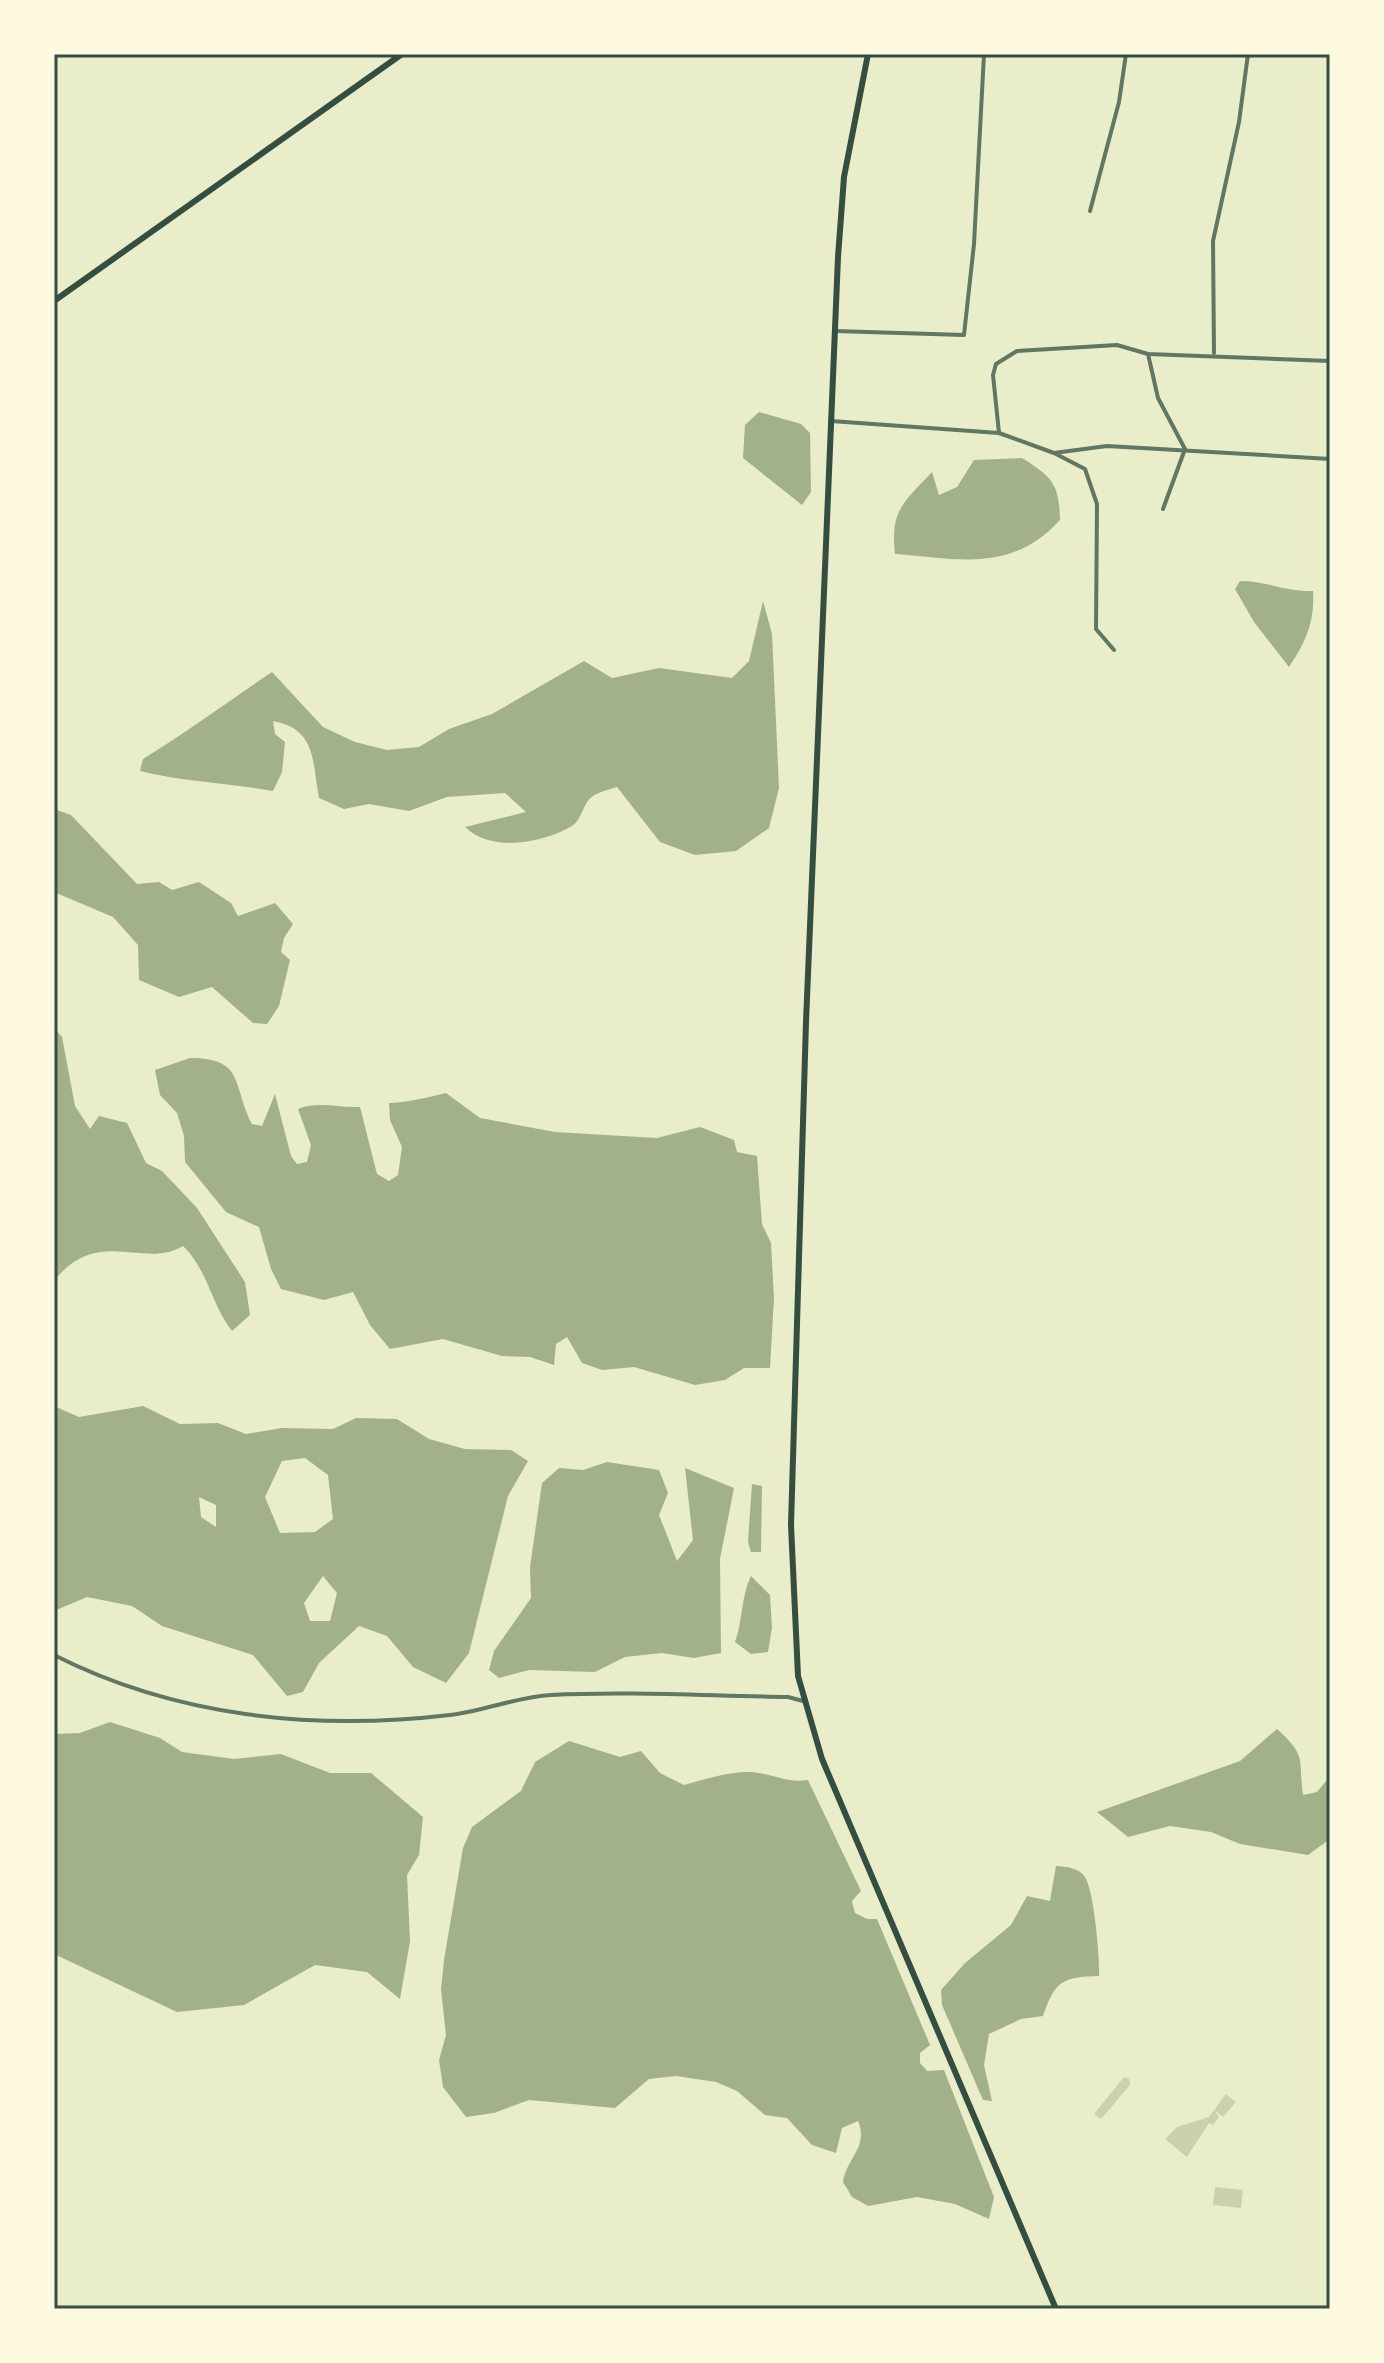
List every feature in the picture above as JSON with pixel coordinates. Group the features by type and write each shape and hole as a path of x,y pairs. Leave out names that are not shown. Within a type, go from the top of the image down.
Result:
{"main road":[{"path":"54,301 402,54"},
{"path":"868,54 844,177 835,331 793,1419 792,1579 796,1654 803,1701 822,1759 1056,2309"}],"street":[{"path":"835,331 964,335 974,244 984,54"},
{"path":"1090,211 1119,102 1126,54"},
{"path":"1214,353 1213,241 1239,122 1248,54"},
{"path":"999,433 993,375 996,364 1017,351 1117,345 1148,354 1214,353 1330,361"},
{"path":"1148,354 1158,398 1185,449 1163,509"},
{"path":"831,421 999,433 1054,453 1085,469 1097,504 1096,629 1114,650"},
{"path":"1054,453 1107,446 1330,459"},
{"path":"54,1655 101,1679 181,1704 285,1719 344,1722 454,1715 549,1695 788,1697 803,1701"}],"shaded area":[{"path":"759,412 801,424 810,433 811,492 802,505 743,458 745,425"},
{"path":"1022,458 1047,476 1058,497 1060,520 1042,537 1023,548 984,559 895,554 895,527 901,508 932,472 939,495 957,487 974,460"},
{"path":"1240,581 1313,591 1308,631 1289,667 1254,622 1235,589"},
{"path":"763,601 772,634 779,788 769,828 736,851 695,855 660,842 617,787 590,799 572,826 547,837 517,843 489,840 465,827 526,812 505,793 447,797 409,811 369,804 344,809 319,798 313,760 305,739 298,731 273,721 275,734 285,742 282,772 273,791 140,771 143,759 272,672 323,727 355,742 387,750 419,747 449,729 492,714 584,661 612,678 659,668 732,678 749,661"},
{"path":"54,809 71,815 137,884 159,882 172,890 199,882 231,903 238,916 275,903 293,924 284,938 281,952 290,960 279,1006 267,1024 253,1023 212,987 179,997 139,980 138,945 113,917 54,892"},
{"path":"54,1028 62,1037 75,1106 90,1129 99,1116 127,1123 146,1163 162,1171 197,1208 245,1282 250,1315 232,1331 198,1265 183,1246 153,1254 104,1252 87,1255 71,1264 54,1281"},
{"path":"190,1058 208,1059 229,1069 252,1124 262,1126 275,1094 291,1156 297,1164 307,1162 311,1145 298,1109 321,1105 360,1107 377,1174 389,1181 398,1175 402,1147 390,1120 389,1103 446,1093 480,1118 555,1132 657,1138 700,1127 734,1140 737,1152 757,1156 762,1224 771,1243 774,1298 770,1368 744,1368 725,1380 695,1385 634,1367 602,1370 582,1363 567,1337 556,1344 554,1365 530,1357 502,1356 443,1339 390,1349 370,1325 353,1292 324,1300 281,1289 271,1269 259,1227 226,1212 185,1162 184,1136 177,1113 160,1095 155,1070"},
{"path":"54,1406 79,1417 143,1406 180,1424 218,1423 246,1434 282,1428 333,1429 356,1418 397,1419 429,1439 465,1449 511,1450 528,1461 508,1496 469,1653 446,1683 413,1667 387,1636 359,1626 319,1663 303,1692 287,1696 253,1655 162,1626 132,1606 87,1597 54,1611","holes":["305,1458 328,1475 333,1519 315,1532 280,1533 265,1497 282,1461","199,1497 216,1505 216,1527 201,1517","323,1576 337,1593 330,1621 310,1621 304,1603"]},
{"path":"607,1462 659,1470 668,1493 659,1515 677,1561 693,1540 685,1468 734,1488 720,1559 721,1653 694,1658 662,1653 625,1657 595,1672 529,1670 499,1678 489,1670 494,1651 531,1598 530,1567 542,1483 559,1468 583,1470"},
{"path":"752,1484 762,1486 761,1552 751,1552 748,1542"},
{"path":"751,1576 770,1595 772,1628 768,1652 751,1654 735,1642"},
{"path":"110,1722 160,1738 182,1752 234,1759 281,1754 330,1773 371,1773 423,1817 419,1855 407,1875 410,1941 400,1999 367,1972 315,1965 244,2005 177,2012 54,1954 54,1734 80,1733"},
{"path":"1277,1729 1298,1753 1303,1795 1317,1792 1326,1781 1330,1787 1330,1839 1308,1855 1240,1844 1211,1832 1170,1826 1128,1837 1097,1812 1240,1761"},
{"path":"569,1741 620,1757 641,1751 660,1773 684,1785 740,1772 795,1781 808,1780 861,1891 852,1901 855,1913 867,1919 877,1919 930,2045 920,2053 920,2063 927,2071 944,2070 994,2197 989,2219 955,2204 917,2197 868,2206 852,2197 843,2182 861,2138 858,2121 842,2128 836,2153 812,2145 787,2118 765,2115 737,2091 716,2082 676,2076 649,2079 615,2108 529,2100 494,2113 466,2117 443,2087 439,2060 446,2035 441,1989 444,1960 463,1848 472,1827 521,1791 535,1762"},
{"path":"1056,1866 1072,1868 1085,1877 1096,1925 1099,1976 1062,1983 1056,1988 1043,2016 1021,2019 989,2034 984,2065 992,2101 983,2100 942,2005 941,1990 965,1963 1011,1925 1027,1896 1050,1901"},
{"path":"1124,2077 1129,2079 1130,2085 1101,2119 1094,2114"},
{"path":"1226,2094 1236,2102 1223,2117 1214,2110"},
{"path":"1214,2110 1219,2117 1213,2125 1209,2123 1187,2157 1165,2139 1177,2127 1209,2117"},
{"path":"1215,2187 1243,2190 1241,2208 1213,2205"}]}
